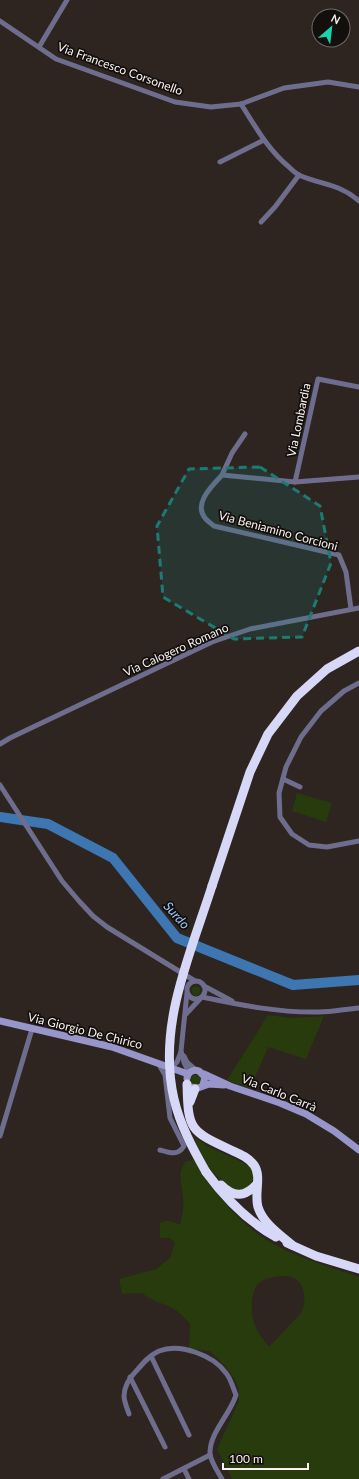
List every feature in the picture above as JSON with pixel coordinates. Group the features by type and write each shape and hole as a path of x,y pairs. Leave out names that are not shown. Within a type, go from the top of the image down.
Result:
{"highway":[{"path":"359,651 327,669 297,696 268,734 250,772 182,979 175,1006 169,1050 170,1075 174,1100 190,1143 206,1172 220,1191 251,1221 268,1233 316,1256 359,1269"},
{"path":"192,1079 188,1107 191,1122 195,1129 201,1135 246,1157 255,1165 258,1173 256,1198 263,1218 292,1245"},
{"path":"206,1172 226,1190 233,1194 245,1194 257,1184"}],"main road":[{"name":"Via Giorgio De Chirico","path":"0,1021 112,1047 160,1063"},
{"path":"160,1063 192,1079"},
{"path":"160,1063 192,1079 205,1080 204,1074"},
{"name":"Via Carlo Carrà","path":"192,1079 204,1074 230,1086 280,1103 306,1114 334,1131 359,1150"},
{"name":"Via Carlo Carrà","path":"192,1079 210,1084 230,1086"}],"street":[{"path":"39,47 68,0"},
{"name":"Via Francesco Corsonello","path":"0,21 56,59 175,102 211,107 241,104 284,88 328,82 359,87"},
{"path":"241,104 277,158 299,175 336,186 350,193 359,201"},
{"path":"220,162 264,140"},
{"path":"260,222 275,207 299,175"},
{"name":"Via Lombardia","path":"295,482 318,379 359,387"},
{"path":"245,434 232,453 222,475 295,482 359,477"},
{"name":"Via Beniamino Corcioni","path":"222,475 205,494 201,508 204,518 214,526 339,555 346,572 351,609"},
{"name":"Via Calogero Romano","path":"10,738 212,642 250,629 359,608"},
{"path":"359,683 344,691 321,711 301,737 286,767 279,793 280,817 292,834 309,845 327,847 359,841"},
{"path":"0,741 10,738"},
{"path":"0,744 10,738"},
{"path":"283,779 300,787"},
{"path":"0,785 62,881 94,916 107,927 195,981 200,982 204,986 238,1004"},
{"path":"168,964 188,985"},
{"path":"188,985 195,981"},
{"path":"172,1068 177,1062 181,1052 188,985"},
{"path":"186,1014 205,992 204,986"},
{"path":"187,993 191,998 201,998 295,1012 321,1012 359,1008"},
{"path":"0,1136 32,1029"},
{"path":"181,1052 187,1062 192,1079"},
{"path":"160,1063 165,1075 170,1118 184,1143 181,1151 176,1153 160,1150"},
{"path":"129,1414 124,1396 130,1377 146,1359 167,1349 190,1351 205,1355 214,1361 226,1372 236,1395 231,1408 213,1438 210,1455 222,1479"},
{"path":"151,1356 189,1435"},
{"path":"130,1377 165,1447"},
{"path":"163,1479 210,1455"},
{"path":"184,1469 189,1479"}],"highlighted area":[{"path":"260,467 320,506 331,563 302,637 234,639 163,597 157,526 189,469"}],"green space":[{"path":"297,793 332,803 326,822 292,811"},
{"path":"196,986 201,991 196,996 191,991"},
{"path":"268,1015 292,1018 324,1016 306,1059 268,1047 250,1089 227,1080"},
{"path":"194,1075 198,1075 200,1076 200,1084 194,1085 191,1082 191,1078"},
{"path":"194,1137 207,1146 250,1166 255,1178 249,1188 235,1193 228,1188 205,1164"},
{"path":"194,1160 225,1203 254,1231 265,1239 299,1256 359,1277 359,1479 232,1479 217,1449 239,1401 239,1392 236,1382 227,1368 210,1351 189,1349 190,1324 181,1314 142,1293 122,1294 119,1279 156,1269 170,1258 175,1242 169,1238 160,1238 160,1223 168,1221 180,1225 183,1197 180,1175 186,1161","holes":["289,1276 300,1283 304,1291 304,1305 301,1313 269,1347 260,1335 254,1323 252,1314 252,1298 255,1288 263,1280"]}],"waterway":[{"name":"Surdo","path":"0,817 48,824 113,858 177,938 293,985 359,980"}]}
